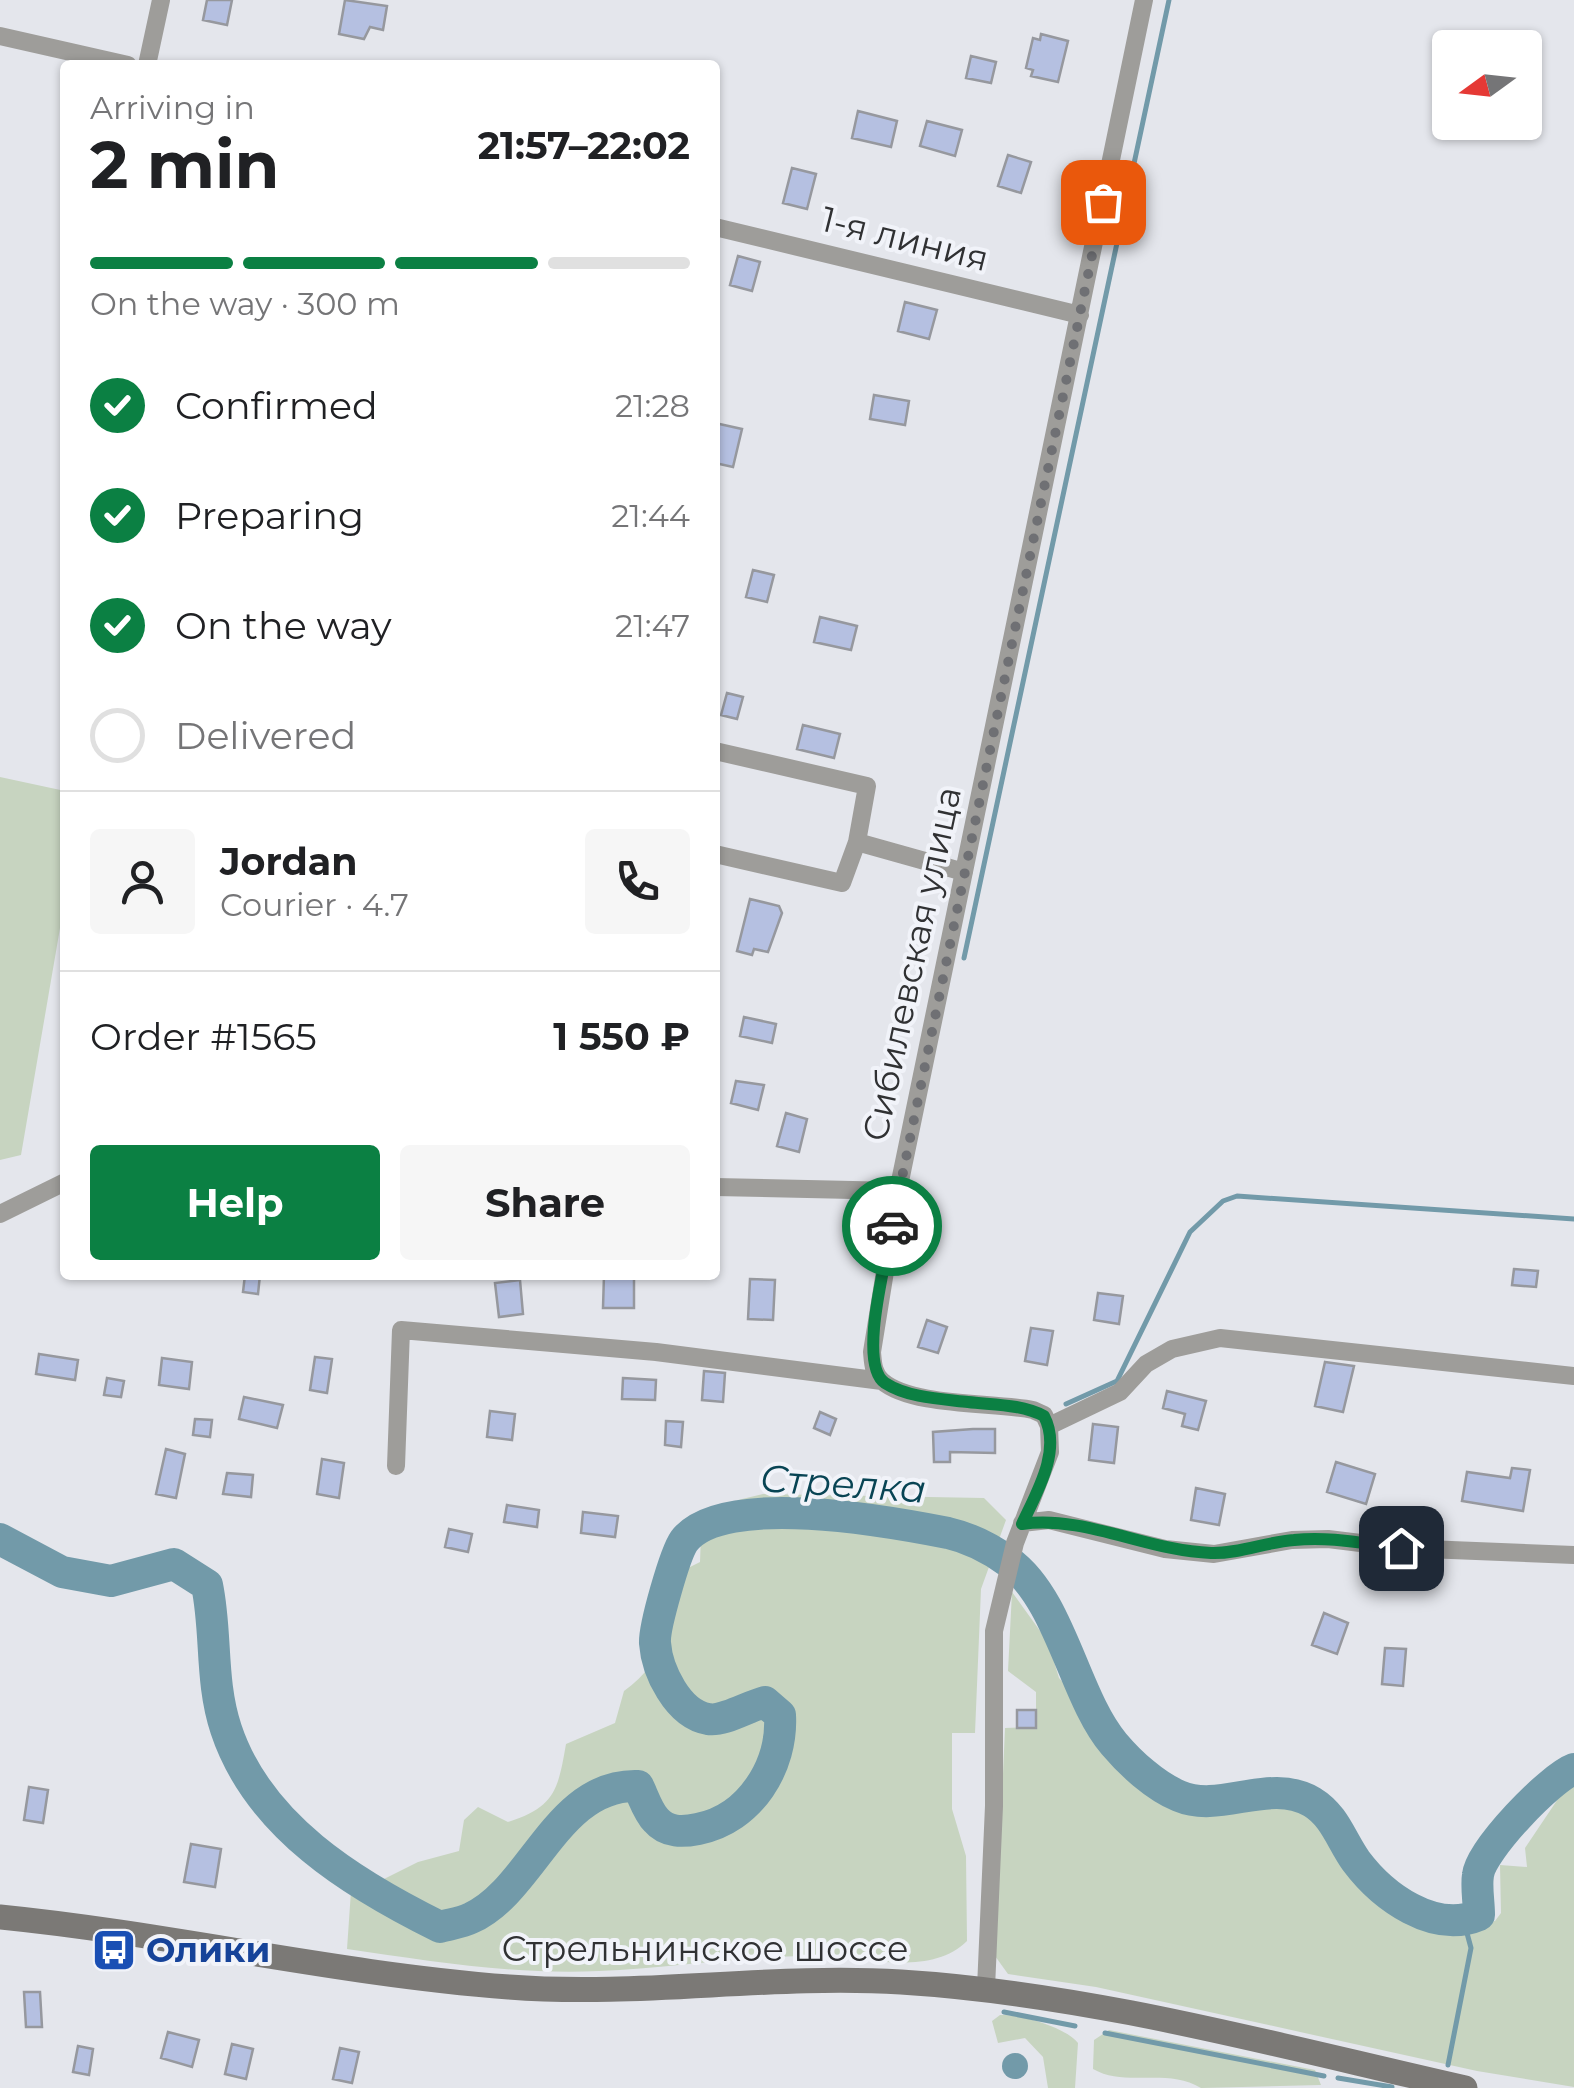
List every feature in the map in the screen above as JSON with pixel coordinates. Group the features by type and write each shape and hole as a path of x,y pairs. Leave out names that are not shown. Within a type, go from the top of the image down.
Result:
{"main road":[{"name":"Стрельнинское шоссе","path":"0,1916 506,1987 646,1991 809,1978 986,1988 1093,2005 1465,2088"}],"street":[{"path":"148,60 161,0"},
{"name":"Сибилевская улица","path":"882,1382 874,1369 872,1352 898,1191 1144,0"},
{"path":"0,36 106,60"},
{"name":"1-я линия","path":"720,228 1080,315"},
{"path":"720,752 867,786 857,842 842,883 720,855"},
{"path":"857,842 964,872"},
{"path":"0,1214 60,1184"},
{"path":"720,1187 898,1191"},
{"path":"396,1466 401,1330 656,1352 882,1382 919,1395 1033,1410 1044,1416 1050,1426 1046,1468 1015,1543 994,1630 994,1806 986,1988"},
{"path":"1050,1426 1120,1392 1146,1364 1172,1349 1220,1338 1574,1376"},
{"path":"1022,1524 1049,1520 1165,1549 1214,1554 1292,1540 1328,1539 1401,1548 1574,1555"}],"green space":[{"path":"0,777 60,790 60,928 21,1155 0,1160"},
{"path":"763,1494 984,1498 1006,1520 981,1589 975,1733 952,1733 952,1809 966,1856 967,1941 952,1952 915,1962 813,1956 567,1972 472,1966 347,1949 351,1891 392,1919 381,1906 382,1880 418,1862 459,1851 464,1820 478,1807 508,1822 545,1803 557,1785 566,1744 615,1723 624,1691 650,1666 663,1638 680,1572 700,1562 701,1534 738,1500"},
{"path":"1012,1592 1048,1642 1059,1678 1085,1706 1100,1740 1155,1794 1191,1810 1277,1800 1298,1805 1333,1832 1355,1870 1371,1887 1404,1911 1443,1930 1495,1921 1501,1913 1500,1865 1527,1867 1525,1848 1574,1775 1574,2087 1477,2071 1096,1987 1008,1974 995,1956 1005,1728 1036,1727 1036,1692 1008,1671"},
{"path":"1000,2015 1042,2023 1072,2037 1078,2043 1075,2088 1048,2088 1043,2057 1025,2038 998,2043 992,2021"},
{"path":"1109,2030 1315,2070 1321,2085 1201,2088 1174,2079 1106,2074 1093,2069 1094,2040"}],"water":[{"path":"1015,2053 1024,2057 1028,2066 1024,2075 1015,2079 1006,2075 1002,2066 1006,2057"}],"building":[{"path":"207,0 232,0 227,25 203,20"},
{"path":"345,0 387,6 383,30 370,27 364,39 339,34"},
{"path":"1041,34 1068,41 1058,82 1031,76 1033,70 1026,68 1033,38 1040,40"},
{"path":"971,56 996,62 991,83 966,78"},
{"path":"858,111 897,121 891,147 852,138"},
{"path":"927,121 962,130 955,156 920,146"},
{"path":"1008,155 1031,162 1021,193 998,186"},
{"path":"792,168 816,174 807,209 783,203"},
{"path":"738,256 760,262 752,291 730,285"},
{"path":"905,302 937,310 929,339 898,331"},
{"path":"874,395 909,401 905,425 870,419"},
{"path":"720,424 742,429 733,467 720,464"},
{"path":"753,570 774,575 767,602 746,597"},
{"path":"820,617 857,626 851,650 814,642"},
{"path":"727,693 743,697 737,719 721,715"},
{"path":"803,725 840,734 834,758 797,749"},
{"path":"750,899 779,906 782,913 768,952 754,949 752,955 737,951"},
{"path":"744,1017 776,1024 772,1043 740,1036"},
{"path":"736,1081 764,1085 758,1110 731,1103"},
{"path":"786,1113 807,1119 799,1152 777,1146"},
{"path":"1514,1269 1538,1271 1536,1287 1512,1285"},
{"path":"750,1279 775,1280 773,1320 748,1319"},
{"path":"244,1280 259,1280 258,1294 243,1292"},
{"path":"520,1280 523,1314 499,1317 495,1283"},
{"path":"604,1280 634,1280 634,1308 603,1308"},
{"path":"1098,1293 1123,1296 1119,1324 1094,1320"},
{"path":"927,1320 947,1327 938,1353 918,1347"},
{"path":"1031,1328 1053,1331 1047,1365 1025,1361"},
{"path":"39,1354 78,1360 75,1380 36,1374"},
{"path":"315,1357 332,1359 327,1393 310,1390"},
{"path":"162,1358 192,1362 189,1389 159,1385"},
{"path":"1325,1362 1354,1366 1343,1412 1315,1406"},
{"path":"704,1371 725,1373 723,1402 702,1400"},
{"path":"107,1378 124,1381 121,1397 104,1395"},
{"path":"623,1378 656,1380 655,1400 622,1399"},
{"path":"1167,1391 1206,1401 1198,1430 1182,1426 1185,1414 1163,1408"},
{"path":"244,1397 283,1405 277,1428 239,1419"},
{"path":"490,1411 515,1414 512,1440 487,1437"},
{"path":"820,1412 836,1419 830,1435 814,1428"},
{"path":"195,1419 212,1420 210,1437 193,1435"},
{"path":"666,1421 683,1422 681,1447 665,1445"},
{"path":"1093,1424 1118,1427 1114,1463 1089,1460"},
{"path":"995,1429 995,1453 950,1452 950,1462 934,1462 933,1432"},
{"path":"166,1449 185,1454 176,1498 156,1494"},
{"path":"322,1459 344,1463 339,1498 317,1494"},
{"path":"1336,1462 1375,1474 1366,1504 1327,1492"},
{"path":"1512,1468 1530,1470 1523,1511 1462,1501 1467,1472 1510,1478"},
{"path":"227,1473 253,1475 251,1497 223,1494"},
{"path":"1196,1488 1225,1494 1219,1525 1191,1520"},
{"path":"507,1505 539,1510 537,1527 504,1522"},
{"path":"583,1512 618,1516 615,1537 581,1533"},
{"path":"449,1529 472,1534 468,1552 445,1547"},
{"path":"1324,1613 1348,1623 1337,1654 1312,1645"},
{"path":"1385,1648 1406,1649 1403,1686 1382,1684"},
{"path":"1017,1710 1036,1710 1036,1728 1017,1728"},
{"path":"29,1787 48,1790 43,1823 24,1820"},
{"path":"191,1844 221,1849 215,1887 184,1882"},
{"path":"24,1992 40,1992 42,2027 26,2027"},
{"path":"168,2032 199,2040 192,2067 161,2058"},
{"path":"232,2044 253,2049 246,2079 225,2074"},
{"path":"78,2046 93,2049 89,2075 73,2072"},
{"path":"340,2048 359,2052 352,2083 333,2079"}],"waterway":[{"path":"964,958 1169,0"},
{"path":"1066,1404 1117,1381 1190,1232 1223,1201 1237,1196 1574,1219"},
{"name":"Стрелка","path":"0,1539 62,1572 111,1581 174,1564 207,1585 221,1711 241,1764 261,1795 285,1823 342,1871 440,1927 467,1920 493,1904 566,1819 586,1801 610,1790 638,1786 656,1820 681,1831 717,1823 748,1802 760,1787 776,1753 780,1715 765,1702 721,1718 697,1715 671,1690 655,1643 666,1591 684,1541 704,1526 733,1517 769,1513 850,1517 948,1533 988,1548 1027,1579 1042,1600 1100,1724 1120,1751 1144,1773 1170,1792 1195,1800 1279,1793 1312,1802 1332,1821 1356,1861 1380,1887 1427,1916 1462,1920 1479,1915 1478,1875 1491,1849 1534,1800 1574,1769"},
{"path":"1448,2065 1471,1948 1464,1922"},
{"path":"1004,2012 1075,2026"},
{"path":"1105,2033 1324,2076"},
{"path":"1338,2078 1392,2087"}],"way so far":[{"path":"892,1226 1103,202"}],"place":[{"name":"Олики","path":"114,1950"}],"route":[{"path":"892,1226 874,1328 874,1369 882,1382 902,1392 1018,1407 1044,1416 1050,1426 1050,1452 1022,1524 1049,1520 1165,1549 1214,1554 1292,1540 1328,1539 1401,1548"}]}
